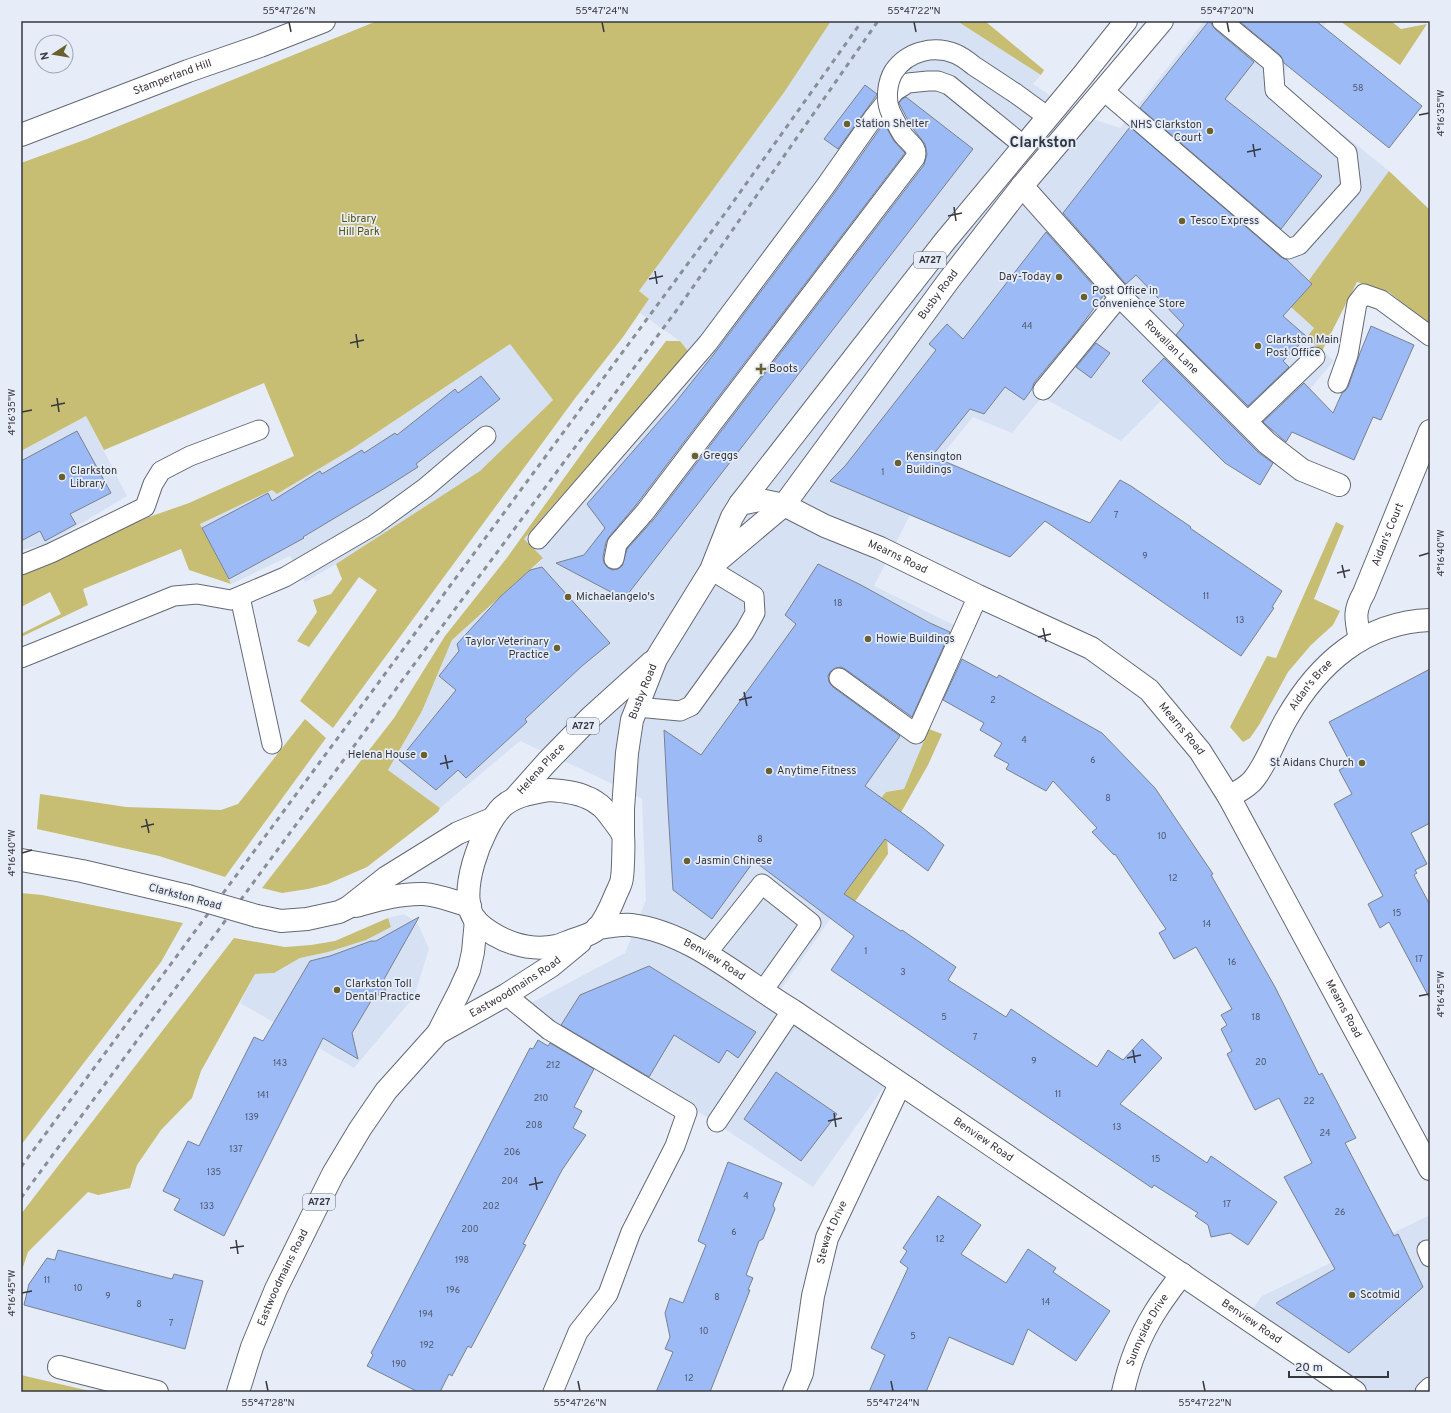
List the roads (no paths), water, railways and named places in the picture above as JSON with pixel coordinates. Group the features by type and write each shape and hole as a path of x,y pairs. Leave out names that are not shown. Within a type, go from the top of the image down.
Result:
{"street":[{"name":"Stamperland Hill","path":"21,135 188,70 260,46 324,21"},
{"name":"Busby Road","path":"593,932 610,908 622,878 623,809 627,753 632,720 636,707 656,659 712,567 732,517 740,504 945,241 1126,21"},
{"name":"Busby Road","path":"712,567 784,505 949,280 1022,186 1162,21"},
{"name":"Rowallan Lane","path":"1022,186 1120,296 1246,424 1267,443 1302,470 1338,485"},
{"name":"Aidan's Court","path":"1360,640 1355,615 1359,601 1364,593 1430,431"},
{"name":"Mearns Road","path":"740,504 760,500 784,505 825,526 880,548 978,596 1091,648 1149,690 1200,751 1229,797 1430,1170"},
{"name":"Aidan's Brae","path":"1229,797 1253,780 1268,757 1286,719 1303,691 1338,655 1360,640 1382,629 1401,623 1430,620"},
{"name":"Helena Place","path":"492,819 502,807 514,798 585,724 656,659"},
{"path":"514,798 550,790 573,793 588,798 601,806 623,835"},
{"name":"Clarkston Road","path":"349,907 387,877 458,833 492,819"},
{"name":"Eastwoodmains Road","path":"238,1392 252,1347 276,1289 333,1174 360,1129 386,1092 438,1033 469,970 473,952 473,913 469,889 472,869 481,841 492,819"},
{"name":"Clarkston Road","path":"21,860 82,871 188,896 257,916 281,921 331,915 349,907 394,896 412,894 431,895 473,913"},
{"name":"Benview Road","path":"473,913 492,933 521,946 556,946 593,932 629,925 659,931 707,953 762,992 792,1010 1355,1392"},
{"name":"Eastwoodmains Road","path":"438,1033 506,995 551,966 593,932"},
{"name":"Stewart Drive","path":"794,1392 802,1373 813,1296 827,1238 900,1084"},
{"name":"Sunnyside Drive","path":"1123,1392 1126,1378 1139,1342 1155,1312 1182,1274"},
{"path":"60,1367 157,1392"}],"lane":[{"path":"1104,91 1288,249 1299,245 1351,187 1347,153 1275,90 1273,63 1222,21"},
{"path":"614,558 617,544 645,512 915,158 917,154 914,146 904,136 889,109 888,85 893,72 903,60 918,52 933,49 944,50 957,54 1048,117"},
{"path":"538,539 708,343 824,188 874,117 895,91 908,83 921,81 938,82 949,85 1024,146"},
{"path":"1338,382 1348,354 1357,303 1364,294 1381,300 1430,336"},
{"path":"1043,390 1120,296"},
{"path":"1246,424 1315,357"},
{"path":"21,564 51,553 145,507 152,484 162,470 190,456 259,430"},
{"path":"21,658 174,596 197,594 231,600 285,577 374,525 425,488 486,436"},
{"path":"636,707 680,711 691,706 745,632 755,613 754,596 712,567"},
{"path":"839,678 916,734 978,596"},
{"path":"240,597 272,744"},
{"path":"707,953 762,884 811,923 762,992"},
{"path":"506,995 549,1030 687,1112 675,1146 631,1232 608,1294 578,1332 553,1392"},
{"path":"717,1122 792,1010"},
{"path":"1425,1392 1430,1387"}],"railway":[{"path":"21,1167 726,212 862,21"},
{"path":"21,1198 679,307 878,21"}],"place":[{"name":"Station Shelter","path":"847,124"},
{"name":"NHS Clarkston Court","path":"1210,131"},
{"name":"Tesco Express","path":"1182,221"},
{"name":"Day-Today","path":"1059,277"},
{"name":"Post Office in Convenience Store","path":"1084,297"},
{"name":"Clarkston Main Post Office","path":"1258,346"},
{"name":"Boots","path":"761,369"},
{"name":"Greggs","path":"695,456"},
{"name":"Kensington Buildings","path":"898,463"},
{"name":"Clarkston Library","path":"62,477"},
{"name":"Michaelangelo's","path":"568,597"},
{"name":"Howie Buildings","path":"868,639"},
{"name":"Taylor Veterinary Practice","path":"557,648"},
{"name":"Helena House","path":"424,755"},
{"name":"St Aidans Church","path":"1362,763"},
{"name":"Anytime Fitness","path":"769,771"},
{"name":"Jasmin Chinese","path":"687,861"},
{"name":"Clarkston Toll Dental Practice","path":"337,990"},
{"name":"Scotmid","path":"1352,1295"}],"district":[{"name":"Clarkston","path":"1043,143"}],"park label":[{"name":"Library Hill Park","path":"359,225"}]}
